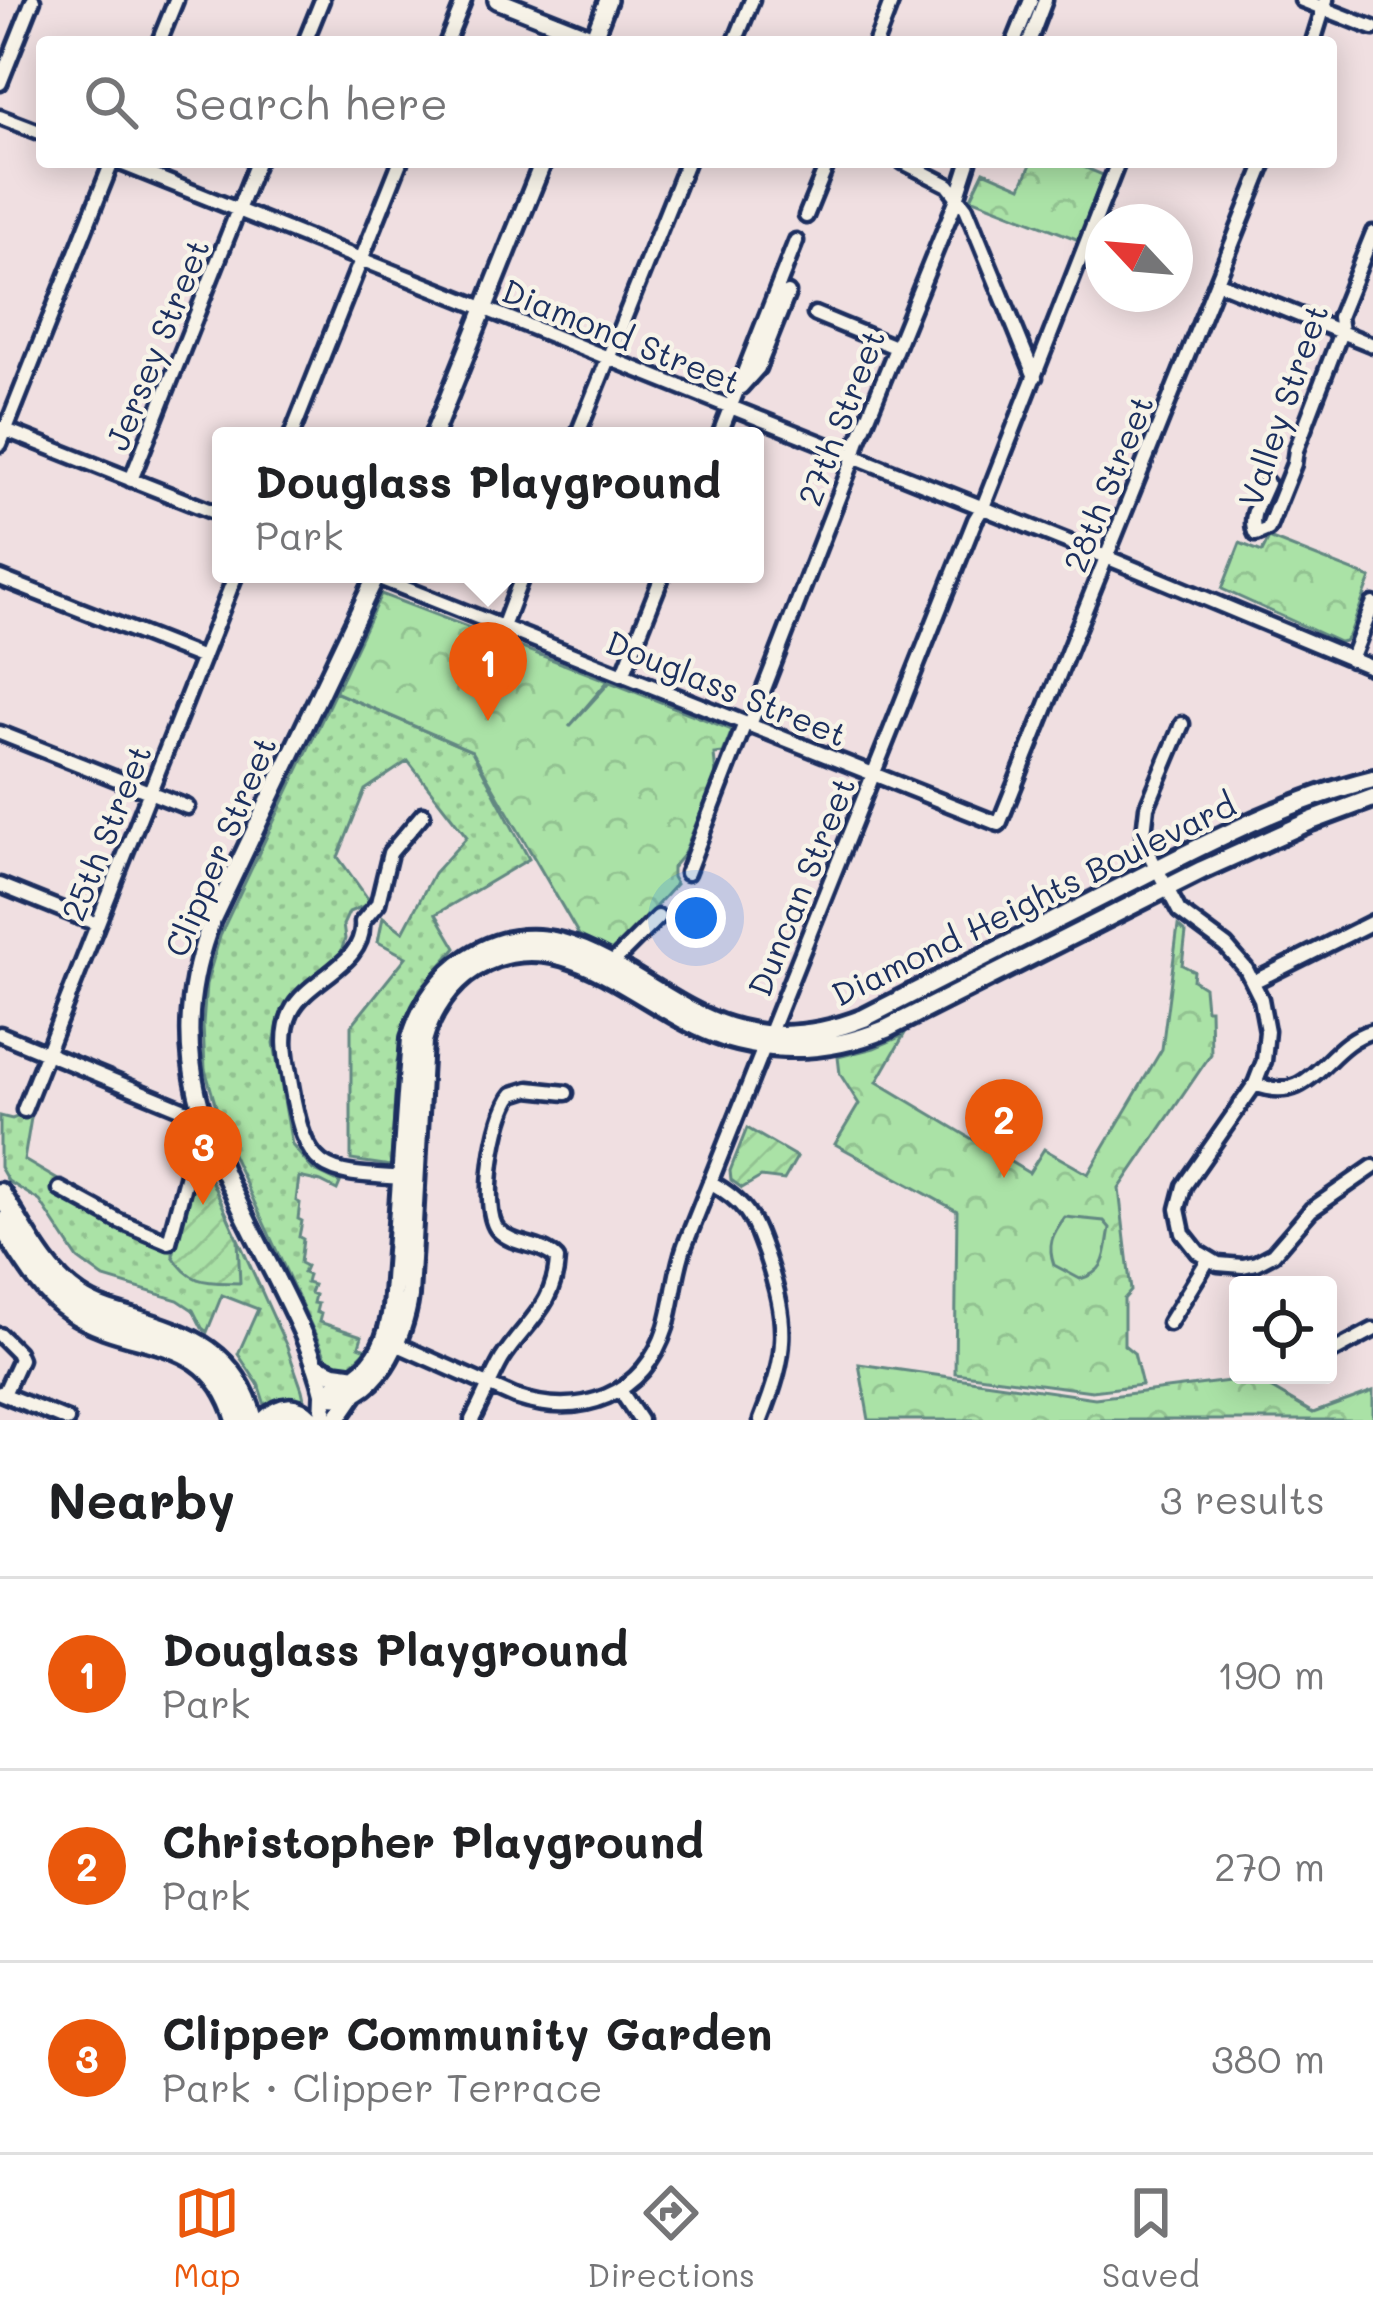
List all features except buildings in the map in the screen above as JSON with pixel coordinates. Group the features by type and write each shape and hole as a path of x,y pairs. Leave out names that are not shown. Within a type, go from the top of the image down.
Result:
{"main road":[{"name":"Diamond Heights Boulevard","path":"391,1342 426,1029 446,995 466,974 489,960 528,951 563,955 692,1025 731,1040 818,1032 864,1018 1156,869 1284,810 1373,779"},
{"name":"Diamond Heights Boulevard","path":"408,1178 411,1038 420,1012 446,976 484,950 526,939 566,943 696,1014 783,1049 821,1048 876,1034 1273,837 1373,798"},
{"path":"0,1193 68,1289 100,1309 175,1331 202,1345 237,1381 253,1420"},
{"path":"0,1222 58,1301 95,1323 193,1358 219,1382 237,1420"},
{"path":"323,1395 338,1397 382,1369 391,1342"},
{"path":"316,1366 360,1380"},
{"path":"336,1420 360,1380"},
{"name":"Clipper Street","path":"323,1395 323,1420"},
{"path":"266,1420 286,1408 300,1410 311,1420"}],"street":[{"path":"0,82 33,0"},
{"path":"161,36 176,0"},
{"path":"307,36 322,0"},
{"path":"449,36 464,0"},
{"path":"497,0 584,36"},
{"path":"597,36 608,0"},
{"path":"737,36 752,0"},
{"path":"878,36 892,0"},
{"path":"1016,36 1031,0"},
{"path":"1031,36 1045,0"},
{"path":"1302,0 1324,4 1373,28"},
{"path":"1315,36 1324,4"},
{"path":"0,117 36,131"},
{"path":"113,168 2,434 212,512"},
{"name":"Diamond Street","path":"130,168 1106,556 1373,668"},
{"name":"Jersey Street","path":"131,480 255,168"},
{"path":"295,427 398,168"},
{"path":"437,427 541,168"},
{"path":"581,427 685,168"},
{"path":"806,216 826,168"},
{"path":"916,168 940,179 969,214 1035,378"},
{"name":"27th Street","path":"687,873 967,168"},
{"name":"27th Street","path":"958,196 976,168"},
{"name":"Duncan Street","path":"1106,204 1116,168"},
{"name":"28th Street","path":"998,824 1263,168"},
{"name":"Valley Street","path":"1267,483 1252,520 1256,534 1268,529 1341,332 1339,317 1373,233"},
{"path":"722,427 796,241"},
{"name":"Duncan Street","path":"620,1390 643,1370 659,1344 670,1313 676,1271 710,1182 974,520 1085,261"},
{"path":"1217,282 1373,345"},
{"path":"736,392 758,368 788,293"},
{"path":"815,314 895,347"},
{"path":"0,578 203,658"},
{"name":"25th Street","path":"23,1110 232,583"},
{"name":"Clipper Street","path":"323,1395 316,1366 202,1117 188,1038 194,978 204,939 370,583"},
{"name":"Douglass Street","path":"394,583 998,824"},
{"path":"502,627 519,583"},
{"path":"623,675 660,583"},
{"path":"1351,660 1373,604"},
{"path":"1182,724 1147,807 1143,842 1178,910 1226,946 1253,982 1267,1031 1264,1061 1255,1084 1180,1197 1183,1233 1208,1260 1229,1267 1264,1259 1311,1210 1373,1167"},
{"path":"0,733 187,807"},
{"path":"408,1178 342,1172 322,1164 309,1151 298,1124 285,1032 297,1003 354,951 363,932 362,922 378,903 390,853 423,814"},
{"path":"0,885 97,924"},
{"path":"610,964 658,917"},
{"path":"1253,982 1373,922"},
{"path":"1255,1084 1275,1091 1297,1087 1349,1042 1373,1031"},
{"path":"0,1034 202,1117 170,1242 130,1227 60,1189"},
{"path":"472,1420 506,1354 545,1303 557,1267 552,1253 501,1234 490,1216 501,1113 512,1094 529,1089 566,1093"},
{"path":"710,1182 738,1199 753,1217 777,1288 783,1342 767,1417"},
{"path":"1169,1323 1208,1260"},
{"path":"1337,1349 1373,1330"},
{"path":"0,1334 20,1358 2,1394 68,1420"},
{"path":"391,1342 535,1404 596,1401 620,1390 640,1420"},
{"path":"19,1420 24,1402"}],"green space":[{"path":"1029,168 1086,168 1103,175 1092,204 1085,204 1079,240 971,198 984,171 1021,187"},
{"path":"1269,538 1371,578 1345,641 1222,589 1240,543 1262,552"},
{"path":"381,594 608,681 569,727 610,682 732,730 723,753 714,754 716,776 683,855 672,868 676,884 656,906 656,915 614,953 579,935 472,751 335,692"},
{"path":"335,692 472,751 529,859 436,914 456,948 420,989 397,1061 391,1166 351,1160 351,1026 406,957 378,942 383,917 403,932 434,873 467,837 408,761 365,790 338,857 371,903 349,912 341,952 292,995 279,1018 274,1043 292,1145 313,1170 340,1183 337,1190 299,1177 296,1201 302,1221 300,1263 306,1266 306,1283 313,1285 310,1293 318,1304 319,1322 362,1336 359,1346 367,1349 348,1368 328,1362 226,1141 205,1069 203,1024 206,984 221,933"},
{"path":"1178,926 1186,933 1182,965 1194,971 1193,980 1204,987 1206,1009 1210,1009 1211,1054 1119,1189 1131,1291 1124,1299 1124,1345 1134,1353 1142,1385 1092,1391 955,1373 957,1211 835,1144 859,1104 840,1074 838,1057 904,1035 877,1082 1029,1173 1044,1149 1088,1174 1162,1049"},
{"path":"0,1116 31,1118 24,1160 58,1180 53,1194 172,1252 190,1173 197,1162 203,1162 287,1347 305,1404 301,1420 270,1420 258,1384 238,1354 258,1309 222,1295 207,1332 193,1310 178,1300 104,1278 78,1259 40,1201 8,1181 0,1167"},
{"path":"747,1128 797,1157 784,1180 761,1177 742,1188 731,1180 730,1171"},
{"path":"205,1167 238,1240 240,1283 194,1277 173,1256 193,1170"},
{"path":"1065,1217 1104,1221 1110,1228 1100,1266 1080,1279 1054,1265 1052,1258 1052,1240"},
{"path":"859,1364 1095,1398 1229,1381 1263,1384 1313,1413 1373,1391 1373,1420 869,1420"}],"place":[{"name":"Douglass Playground","path":"488,721"},
{"name":"Christopher Playground","path":"1004,1178"},
{"name":"Clipper Community Garden","path":"203,1205"}]}
